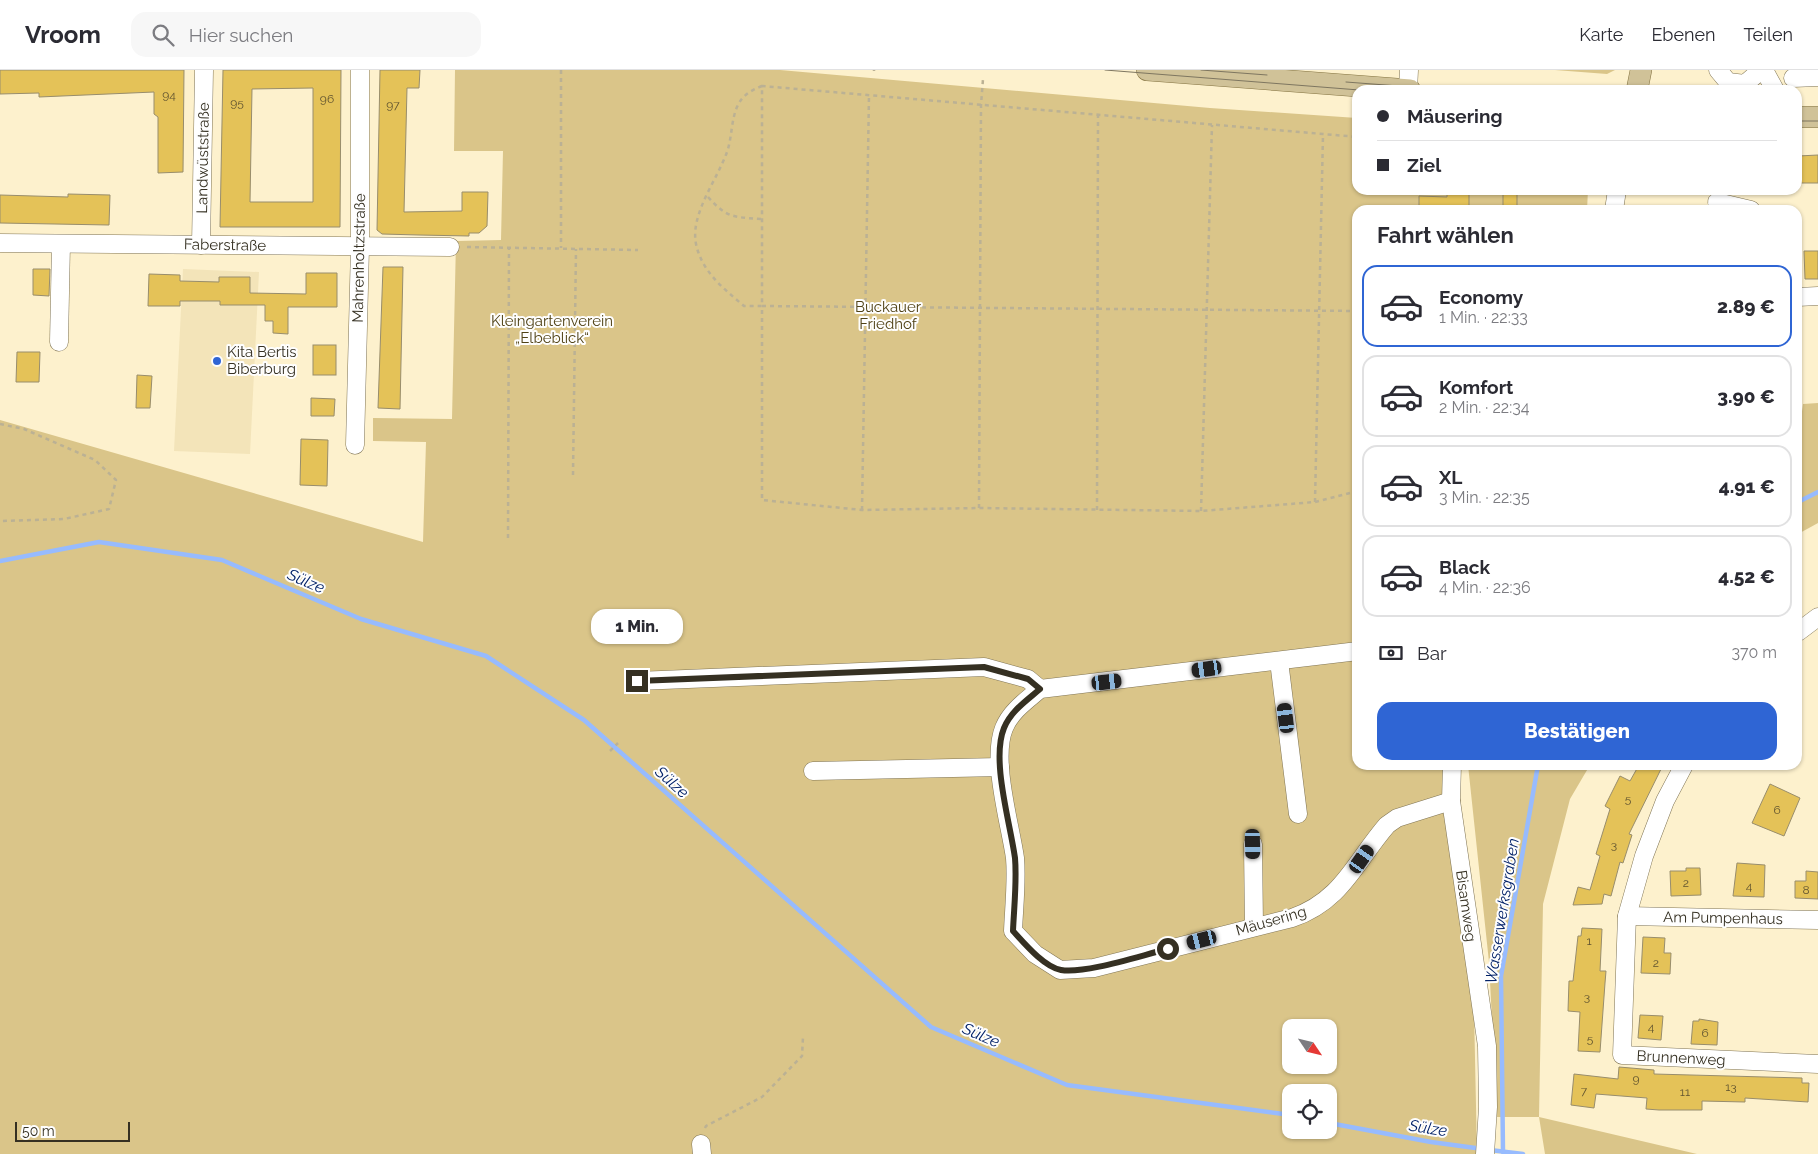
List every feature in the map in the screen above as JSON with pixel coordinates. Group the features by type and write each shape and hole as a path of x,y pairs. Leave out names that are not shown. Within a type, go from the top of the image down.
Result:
{"main road":[{"path":"1147,70 1223,73 1354,85"},
{"path":"1638,85 1641,70"},
{"path":"1802,117 1818,117"}],"street":[{"name":"Landwüststraße","path":"202,245 204,70"},
{"name":"Mahrenholtzstraße","path":"355,445 360,247 360,70"},
{"path":"1409,70 1409,85"},
{"path":"1718,70 1728,82 1745,84 1762,70 1772,85"},
{"path":"1793,79 1818,76"},
{"path":"1717,202 1730,205"},
{"name":"Faberstraße","path":"0,243 450,248"},
{"path":"59,342 61,244"},
{"path":"1802,297 1818,296"},
{"path":"1802,629 1818,617"},
{"path":"637,681 984,667 1028,679 1040,689 1352,652"},
{"path":"1279,661 1298,814"},
{"name":"Mäusering","path":"1040,689 1016,708 1008,718 999,745 1000,767 1015,860 1013,931 1035,954 1060,970 1094,968 1292,918 1317,908 1342,887 1387,825 1396,818 1451,800"},
{"path":"813,771 1000,767"},
{"name":"Bisamweg","path":"1452,770 1451,800 1487,1046 1486,1145"},
{"path":"1627,916 1644,856 1666,801 1682,770"},
{"path":"1253,844 1254,927"},
{"name":"Am Pumpenhaus","path":"1627,916 1818,920"},
{"name":"Brunnenweg","path":"1627,916 1622,1055 1818,1064"}],"path":[{"path":"561,70 561,248"},
{"path":"979,508 980,104 983,79"},
{"path":"762,86 762,500 862,510 979,508 1201,512 1315,502 1352,493"},
{"path":"1352,136 762,86 748,92 737,106 728,150 708,197 696,219 696,243 702,262 715,281 744,306 1352,310"},
{"path":"862,510 869,95"},
{"path":"1096,510 1098,115"},
{"path":"1201,512 1212,124"},
{"path":"1315,502 1323,134"},
{"path":"708,197 722,212 736,217 762,219"},
{"path":"508,538 509,247"},
{"path":"450,248 509,247 638,250"},
{"path":"573,475 576,249"},
{"path":"0,424 24,429 96,460 116,480 110,509 64,519 0,521"},
{"path":"610,751 618,743"},
{"path":"701,1149 706,1126 762,1097 802,1056 803,1037"}],"shaded area":[{"name":"Kita Bertis Biberburg","path":"183,269 259,272 250,454 174,451"}],"green space":[{"path":"455,70 780,70 1210,108 1352,118 1352,195 1588,195 1587,205 1352,205 1352,770 1449,770 1474,1010 1477,1154 0,1154 0,420 423,542 426,442 373,441 373,418 452,419 456,241 501,240 503,151 454,151"},
{"path":"1555,70 1615,70 1607,74"},
{"path":"1818,403 1818,523 1802,532 1802,412 1803,404"},
{"path":"1469,770 1587,770 1570,799 1543,904 1539,1117 1497,1117 1489,962"},
{"path":"1539,1117 1697,1154 1545,1154"}],"building":[{"path":"0,70 184,70 183,172 158,173 158,117 154,114 154,92 39,97 39,93 0,94"},
{"path":"223,70 341,70 340,227 220,227","holes":["313,88 313,202 250,202 252,89"]},
{"path":"380,70 420,70 419,88 407,88 404,212 462,211 462,192 488,192 487,226 479,233 469,233 469,236 382,234 377,230"},
{"path":"1818,155 1818,183 1802,183 1802,156"},
{"path":"68,194 110,195 109,225 0,223 0,195 68,197"},
{"path":"1447,195 1469,195 1469,205 1419,205 1419,196 1447,197"},
{"path":"1503,195 1517,195 1517,205 1503,205"},
{"path":"1804,251 1818,251 1818,279 1805,279"},
{"path":"383,267 403,267 400,409 378,408"},
{"path":"33,269 50,269 49,296 33,295"},
{"path":"306,273 337,273 337,307 288,307 288,334 273,333 273,321 265,321 265,305 220,305 220,301 180,301 180,306 148,306 149,274 180,275 180,281 219,282 219,277 250,277 250,293 306,294"},
{"path":"313,345 336,345 336,375 313,375"},
{"path":"17,352 40,352 39,382 16,382"},
{"path":"137,375 152,376 150,408 136,408"},
{"path":"311,398 335,399 334,416 311,416"},
{"path":"301,439 328,440 327,486 300,485"},
{"path":"1636,770 1661,770 1629,834 1632,835 1623,863 1620,862 1611,896 1604,894 1602,904 1573,905 1578,887 1590,890 1600,856 1596,854 1610,809 1605,806 1620,776 1630,781"},
{"path":"1770,784 1800,798 1784,836 1752,823"},
{"path":"1737,863 1765,865 1764,897 1733,896"},
{"path":"1686,868 1700,868 1701,895 1671,896 1670,871 1686,871"},
{"path":"1806,871 1818,872 1818,899 1795,898 1795,881 1806,881"},
{"path":"1582,928 1602,929 1600,971 1606,971 1600,1052 1578,1051 1580,1012 1568,1011 1569,981 1573,981 1578,936 1581,936"},
{"path":"1643,937 1665,938 1664,953 1671,953 1670,974 1641,973"},
{"path":"1640,1015 1663,1016 1661,1040 1638,1038"},
{"path":"1699,1019 1718,1022 1717,1045 1691,1044 1693,1021 1699,1021"},
{"path":"1619,1067 1654,1070 1654,1074 1802,1078 1802,1083 1809,1083 1808,1102 1745,1098 1745,1102 1702,1101 1702,1110 1659,1110 1646,1109 1647,1098 1596,1094 1594,1108 1571,1105 1574,1074 1618,1079"}],"waterway":[{"name":"Wasserwerksgraben","path":"1802,500 1818,492"},
{"name":"Sülze","path":"0,561 99,542 222,560 361,619 486,656 584,720 931,1027 1067,1085 1282,1114"},
{"name":"Wasserwerksgraben","path":"1503,1152 1501,976 1537,770"},
{"name":"Sülze","path":"1337,1124 1431,1142 1483,1149"},
{"name":"Sülze","path":"1490,1150 1523,1154"}],"tram line":[{"path":"1105,70 1352,89"},
{"path":"1201,70 1267,75"},
{"path":"1346,82 1385,85"},
{"path":"1802,121 1818,121"}],"place":[{"name":"Kita Bertis Biberburg","path":"217,361"}],"route":[{"path":"637,681 984,667 1028,679 1040,689 1016,708 1008,718 999,745 1000,767 1015,860 1013,931 1035,954 1060,970 1094,968 1168,949"}],"park label":[{"name":"Buckauer Friedhof","path":"888,316"},
{"name":"Kleingartenverein „Elbeblick“","path":"552,330"}]}
